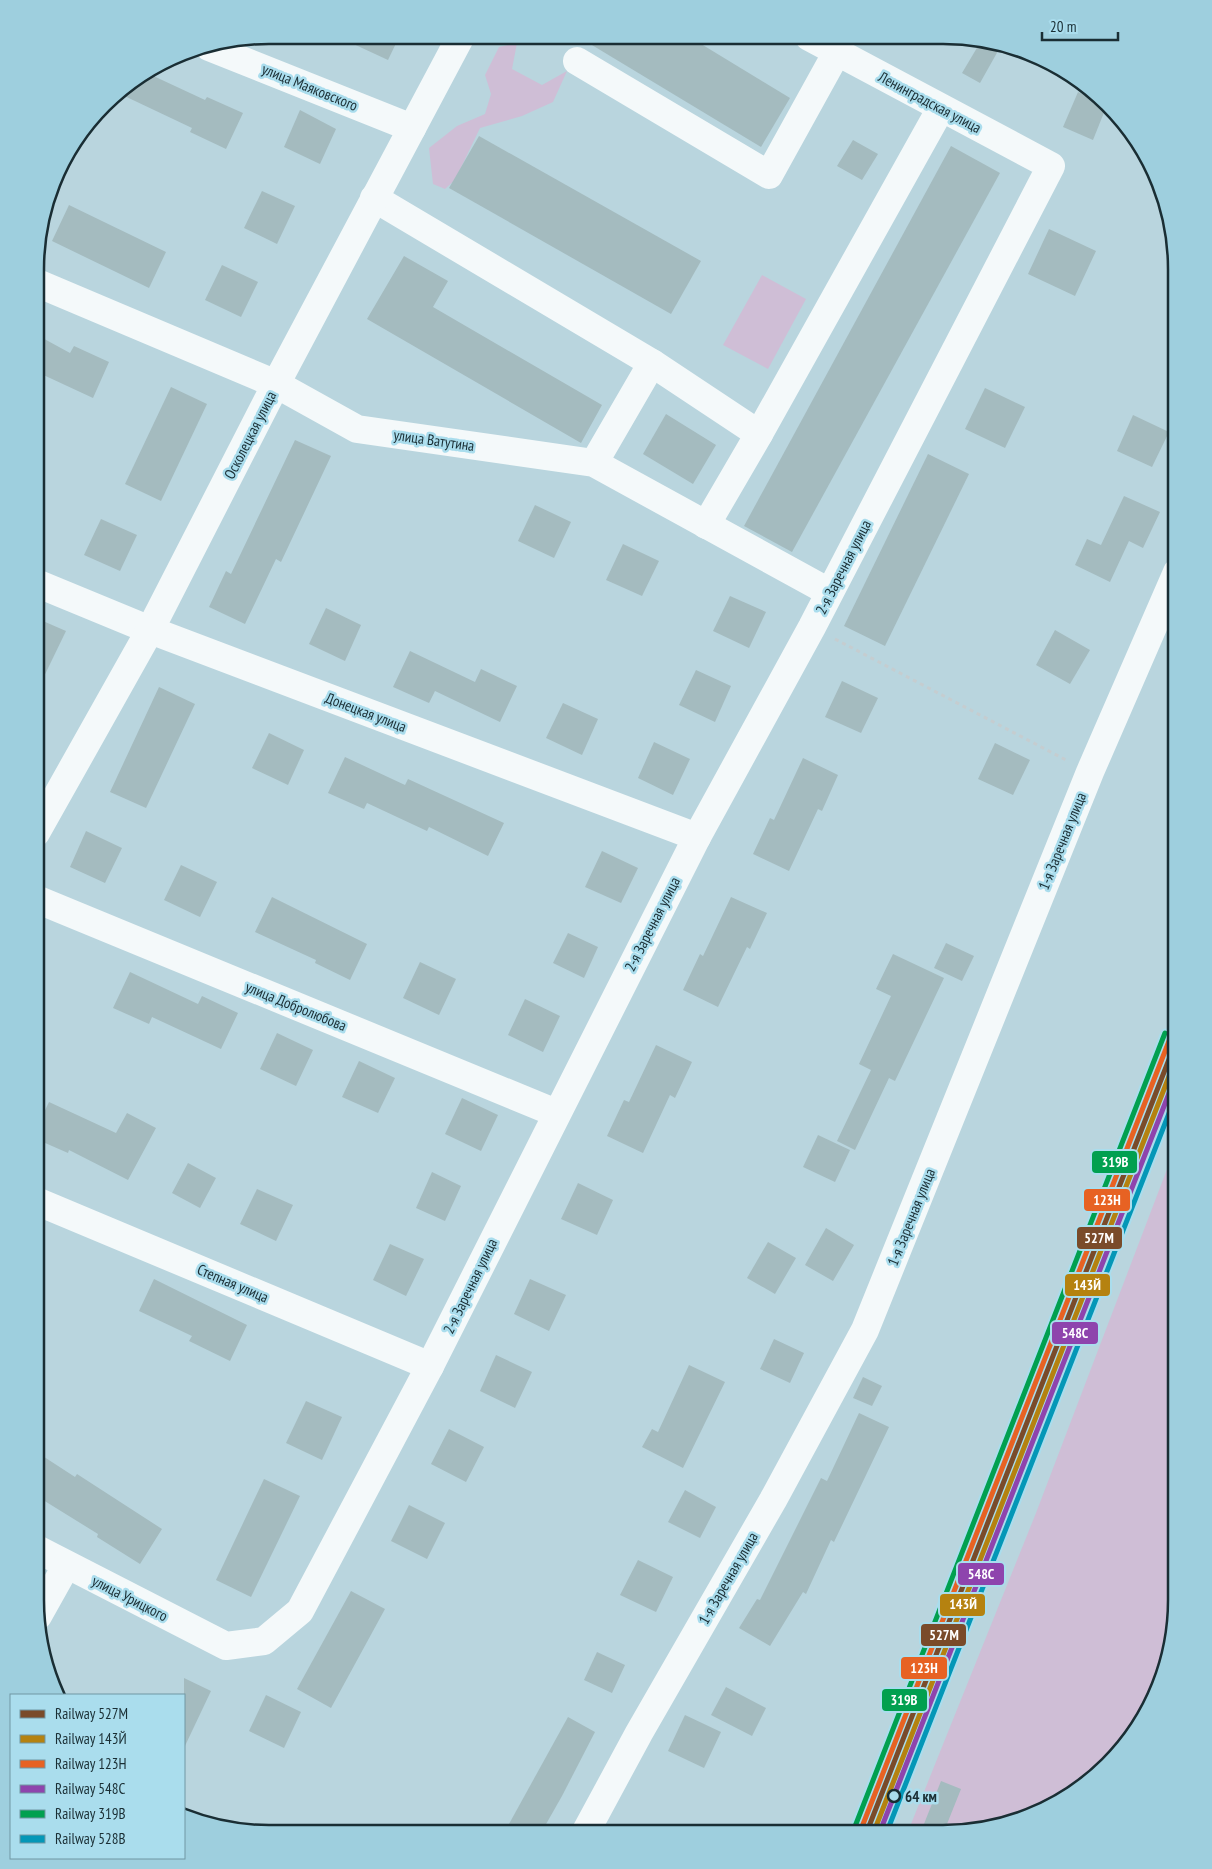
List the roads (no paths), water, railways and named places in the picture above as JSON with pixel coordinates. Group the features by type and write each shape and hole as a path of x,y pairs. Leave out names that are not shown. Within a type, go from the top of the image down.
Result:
{"street":[{"name":"Осколецкая улица","path":"44,819 150,630 276,384 457,44"},
{"name":"Ленинградская улица","path":"822,44 1051,166"},
{"name":"улица Маяковского","path":"216,50 412,128"},
{"path":"577,62 769,175 836,52"},
{"path":"706,525 941,108"},
{"name":"2-я Заречная улица","path":"226,1646 264,1641 300,1611 430,1366 697,837 812,627 1051,166"},
{"path":"374,198 652,362 759,434"},
{"name":"улица Ватутина","path":"44,286 276,384 357,429 594,463 829,592"},
{"path":"594,463 652,362"},
{"name":"Донецкая улица","path":"44,586 150,630 697,837"},
{"name":"1-я Заречная улица","path":"589,1825 639,1733 773,1500 865,1330 1090,772 1168,593"},
{"name":"улица Добролюбова","path":"44,902 556,1114"},
{"name":"Степная улица","path":"44,1204 430,1366"},
{"name":"улица Урицкого","path":"44,1553 226,1646"},
{"path":"44,1605 66,1566"}],"rail line":[{"name":"319В","path":"856,1825 1165,1033"},
{"name":"123Н","path":"863,1825 1168,1044"},
{"name":"527М","path":"870,1825 1168,1062"},
{"name":"143Й","path":"877,1825 1168,1079"},
{"name":"548С","path":"883,1825 1168,1096"},
{"name":"528В","path":"890,1825 1168,1116"}],"place":[{"name":"64 км","path":"894,1796"}]}
